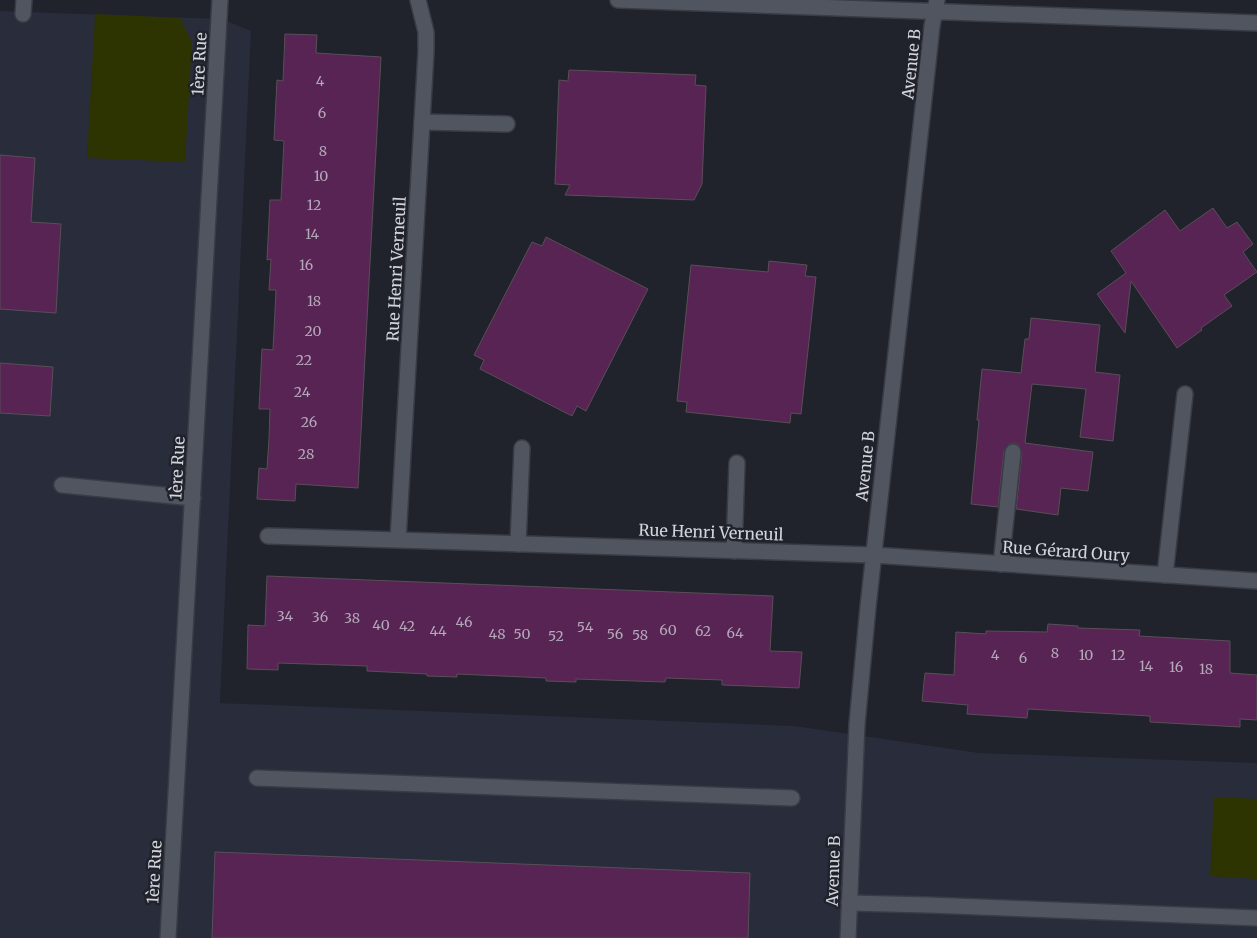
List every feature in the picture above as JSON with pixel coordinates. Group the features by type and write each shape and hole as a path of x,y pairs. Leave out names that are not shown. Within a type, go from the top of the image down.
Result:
{"street":[{"name":"1ère Rue","path":"168,938 220,0"},
{"name":"Rue Henri Verneuil","path":"398,540 426,32 418,0"},
{"path":"618,0 936,6 1257,23"},
{"name":"Avenue B","path":"848,938 857,724 873,555 932,26 936,6"},
{"path":"422,122 507,124"},
{"path":"1165,575 1185,394"},
{"path":"518,544 522,448"},
{"path":"1001,564 1013,452"},
{"path":"734,551 737,463"},
{"path":"62,485 192,498"},
{"name":"Rue Henri Verneuil","path":"268,536 873,555"},
{"name":"Rue Gérard Oury","path":"873,555 1257,581"},
{"path":"257,778 792,798"},
{"path":"849,903 1257,918"}],"shaded area":[{"path":"0,11 222,19 251,31 220,703 795,726 979,753 1257,763 1257,938 0,938"}],"green space":[{"path":"95,14 180,18 192,42 185,162 87,158"},
{"path":"1214,797 1257,799 1257,879 1210,876"}],"building":[{"path":"285,34 317,35 316,53 381,57 358,488 296,484 295,501 257,499 259,468 267,469 269,439 270,409 259,409 262,349 273,350 276,290 269,290 271,259 267,260 270,200 281,200 284,141 274,140 277,80 283,81"},
{"path":"569,70 696,75 695,85 706,86 702,184 694,200 565,195 570,185 555,184 559,80 568,81"},
{"path":"0,155 35,158 31,222 61,224 56,313 0,309"},
{"path":"1213,208 1227,228 1237,222 1253,244 1243,252 1257,272 1224,295 1232,306 1177,348 1131,281 1125,333 1097,294 1126,273 1111,251 1165,210 1180,231"},
{"path":"546,237 648,289 586,411 577,406 572,416 480,369 484,360 474,355 532,242 542,246"},
{"path":"769,261 807,265 805,276 816,277 801,414 791,413 790,423 686,412 687,402 677,401 691,265 768,272"},
{"path":"1031,318 1100,325 1095,372 1120,375 1113,441 1080,437 1086,389 1032,384 1025,443 1093,452 1088,491 1061,488 1058,515 1016,509 1022,453 1019,445 1014,443 1009,444 1004,451 998,507 971,504 982,369 1021,373 1025,339 1029,339"},
{"path":"0,363 53,367 50,416 0,413"},
{"path":"267,576 773,596 770,651 802,652 799,688 722,685 722,680 666,678 665,682 576,679 576,682 546,681 546,678 457,674 457,677 427,676 427,674 367,671 367,666 278,663 278,670 247,669 248,625 265,626"},
{"path":"1048,624 1078,626 1078,628 1140,630 1139,636 1230,641 1230,673 1257,675 1257,720 1240,719 1240,727 1150,722 1150,716 1028,709 1027,718 967,714 968,705 922,701 925,673 954,675 956,632 986,634 986,631 1047,632"},
{"path":"215,852 750,873 748,938 212,938"}]}
